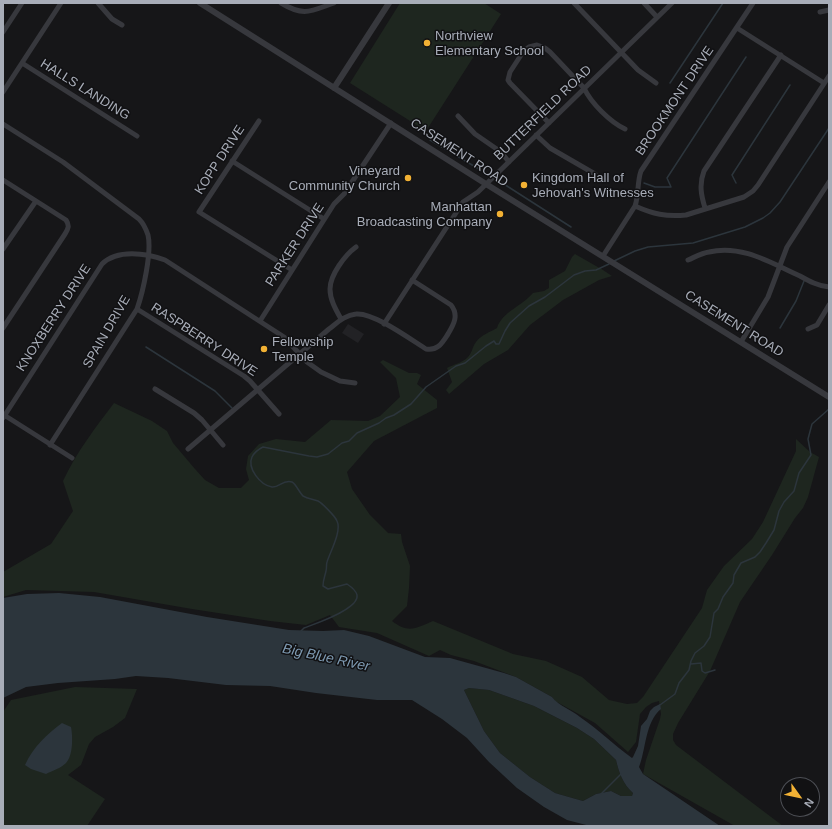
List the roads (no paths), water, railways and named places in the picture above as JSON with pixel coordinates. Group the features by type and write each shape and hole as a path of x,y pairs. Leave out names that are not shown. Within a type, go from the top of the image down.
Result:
{"street":[{"path":"3,32 22,3"},
{"path":"3,92 61,3"},
{"path":"98,3 112,19 122,25"},
{"name":"CASEMENT ROAD","path":"200,3 486,184 827,396"},
{"path":"281,3 294,10 307,12 334,3"},
{"path":"334,88 389,3"},
{"path":"574,3 638,70 656,83"},
{"path":"644,3 657,17"},
{"name":"BUTTERFIELD ROAD","path":"384,324 463,202 478,192 672,3"},
{"name":"BROOKMONT DRIVE","path":"605,258 635,206 638,197 641,171 753,3"},
{"path":"820,12 829,10"},
{"path":"736,28 824,82"},
{"path":"549,123 508,80 510,72 526,48 537,45 544,48 584,88 588,95 611,120 625,129"},
{"path":"705,208 700,187 704,171 781,55"},
{"name":"HALLS LANDING","path":"22,63 137,136"},
{"path":"635,206 666,216 686,215 744,197 753,190 829,76"},
{"path":"458,116 472,131 501,152 509,162"},
{"name":"KOPP DRIVE","path":"259,121 199,212 292,270"},
{"name":"PARKER DRIVE","path":"260,321 324,219 334,204 344,194 391,123"},
{"name":"SPAIN DRIVE","path":"3,124 63,162 139,219 148,234 148,256 137,309 50,445"},
{"path":"536,135 550,148 595,174"},
{"path":"232,161 324,219"},
{"path":"3,180 66,220 69,224 69,227 3,328"},
{"path":"741,342 768,297 779,267 791,241 829,182"},
{"path":"3,249 36,201"},
{"path":"341,319 331,295 331,282 348,253 356,247"},
{"path":"688,260 711,251 731,250 746,253 817,284 829,287"},
{"name":"KNOXBERRY DRIVE","path":"4,416 102,264 116,255 125,254 148,256 165,260 284,337 307,362 321,372 340,381 355,383"},
{"path":"188,449 341,319 355,314 372,316 426,349 434,349 441,345 456,320 455,309 412,280"},
{"path":"808,329 817,325 829,305"},
{"name":"RASPBERRY DRIVE","path":"137,309 244,376 279,414"},
{"path":"155,389 194,413 223,445"},
{"path":"4,416 72,458"}],"water":[{"name":"Big Blue River","path":"59,593 100,597 207,617 289,630 344,630 369,636 425,657 450,658 516,677 552,697 558,703 577,714 632,758 638,746 641,726 647,719 650,711 660,704 661,709 652,721 649,729 639,767 643,774 720,826 590,826 567,820 544,807 517,788 489,762 467,738 442,719 412,700 377,700 270,686 226,685 136,676 26,687 3,698 3,598 27,594","holes":["469,688 489,690 534,706 577,728 594,739 616,760 622,778 633,793 632,796 621,796 611,791 596,794 583,801 555,793 530,777 500,753 484,731 464,690"]},
{"path":"62,723 71,727 72,731 71,751 66,763 46,774 31,769 25,765 32,752 41,741"}],"waterway":[{"path":"670,83 723,3"},
{"path":"644,183 655,187 671,187 667,178 746,57"},
{"path":"736,183 732,175 790,85"},
{"path":"614,261 635,251 648,247 693,243 745,227 763,218 780,202 829,128"},
{"path":"430,140 489,175"},
{"path":"496,179 571,227"},
{"path":"301,631 304,628 344,611 356,600 357,595 347,584 328,589 323,586 327,562 338,530 336,519 320,502 303,496 292,482 289,481 272,487 267,486 259,480 251,466 254,453 263,447 317,457 328,454 342,443 349,441 357,433 394,415 411,404 426,387 456,366 465,363 486,346 494,341 496,344 499,344 510,323 529,306 545,297 574,275 585,271 596,270 609,264"},
{"path":"780,328 796,301 804,281"},
{"path":"146,347 215,391 232,408"},
{"path":"660,705 675,694 679,683 689,670 695,653 704,646 710,637 714,613 718,609 723,597 733,583 734,575 741,563 755,557 760,552 774,530 779,511 784,502 794,491 799,473 811,455 808,439 812,424 829,409"},
{"path":"691,664 701,663 702,671 705,673 715,670"},
{"path":"601,794 621,774"}],"place":[{"name":"Northview Elementary School","path":"427,43"},
{"name":"Vineyard Community Church","path":"408,178"},
{"name":"Kingdom Hall of Jehovah's Witnesses","path":"524,185"},
{"name":"Manhattan Broadcasting Company","path":"500,214"},
{"name":"Fellowship Temple","path":"264,349"}]}
